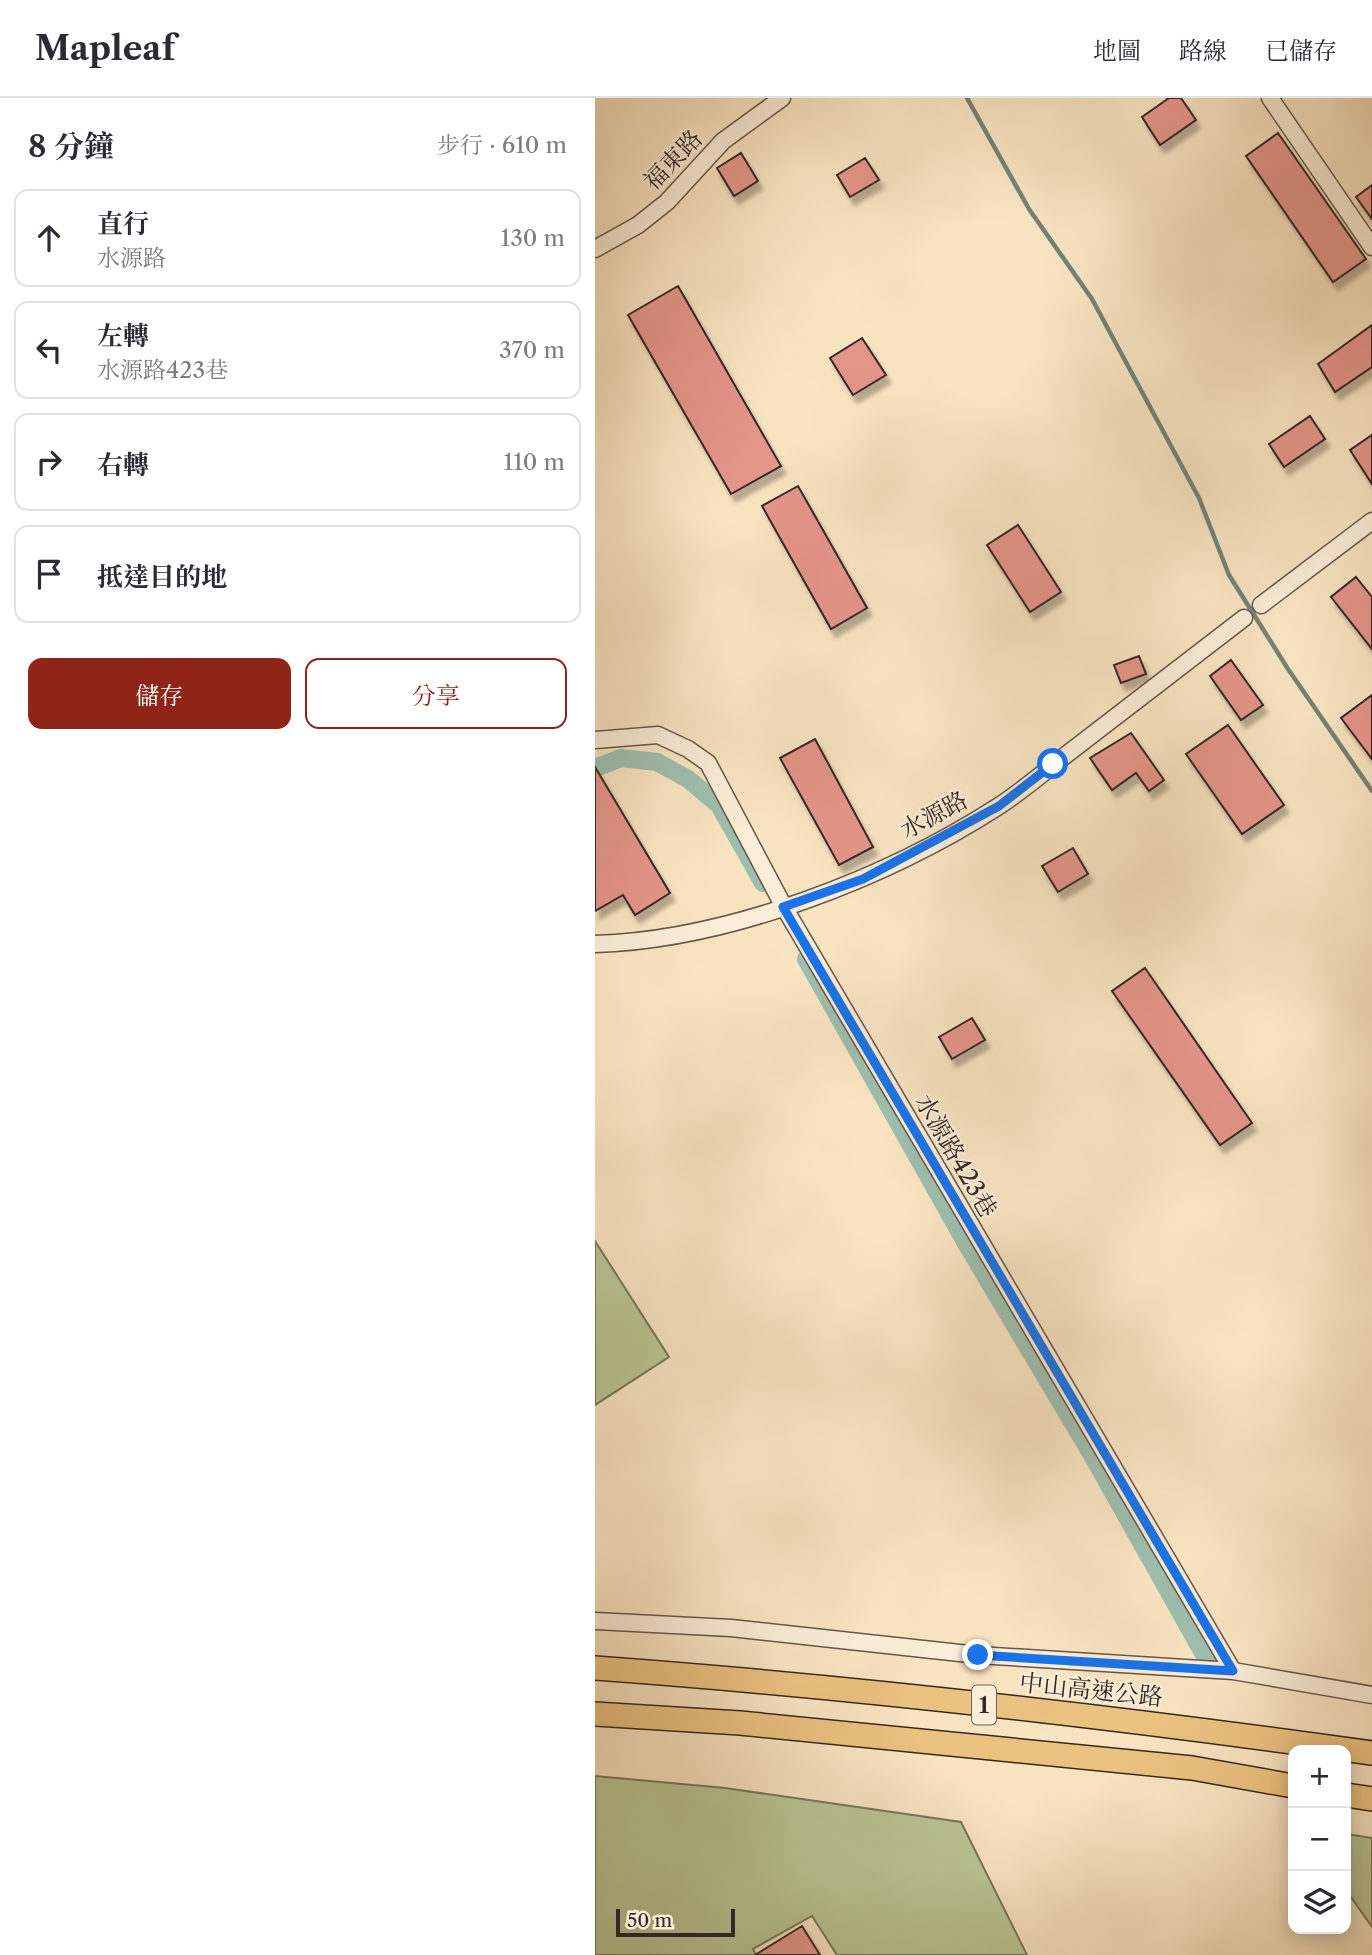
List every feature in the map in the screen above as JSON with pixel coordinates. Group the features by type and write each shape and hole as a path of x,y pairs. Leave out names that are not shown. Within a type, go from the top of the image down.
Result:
{"highway":[{"name":"中山高速公路","path":"595,1668 726,1678 1183,1726 1372,1753"},
{"name":"1","path":"595,1714 740,1723 1192,1768 1288,1785"},
{"path":"1351,1796 1372,1799"}],"street":[{"name":"福東路","path":"595,249 638,225 667,202 723,141 782,98"},
{"path":"1270,98 1372,247"},
{"path":"1261,606 1372,520"},
{"name":"水源路","path":"595,944 636,942 705,928 783,907 863,879 999,806 1244,618"},
{"name":"水源路423巷","path":"595,740 658,735 708,763 783,907 1233,1671"},
{"path":"595,1621 731,1628 978,1655 1233,1671 1372,1695"}],"green space":[{"path":"595,1241 669,1357 595,1405"},
{"path":"595,1776 725,1788 961,1822 1027,1955 837,1955 812,1916 753,1949 756,1955 595,1955"},
{"path":"1351,1835 1372,1838 1372,1927 1351,1897"}],"building":[{"path":"1169,98 1181,98 1196,120 1160,145 1142,117"},
{"path":"1278,133 1366,259 1333,282 1246,156"},
{"path":"741,153 758,181 734,196 717,168"},
{"path":"865,158 879,180 850,197 837,175"},
{"path":"1372,185 1372,219 1356,197"},
{"path":"678,286 781,466 731,494 628,315"},
{"path":"1372,325 1372,367 1335,392 1318,364"},
{"path":"862,338 886,375 853,395 830,358"},
{"path":"1310,416 1325,439 1284,467 1269,444"},
{"path":"1372,435 1372,484 1350,450"},
{"path":"798,486 867,608 831,629 762,506"},
{"path":"1018,525 1061,592 1030,612 987,545"},
{"path":"1356,577 1372,597 1372,649 1331,597"},
{"path":"1139,656 1146,674 1121,683 1114,665"},
{"path":"1231,660 1263,705 1241,720 1210,676"},
{"path":"1372,695 1372,759 1341,718"},
{"path":"1228,725 1284,805 1242,834 1186,754"},
{"path":"1131,733 1164,780 1149,791 1136,773 1112,790 1090,758"},
{"path":"815,739 873,847 839,865 780,758"},
{"path":"595,767 670,893 635,915 623,895 595,911"},
{"path":"1073,848 1088,874 1058,892 1042,866"},
{"path":"1145,968 1252,1123 1220,1145 1112,991"},
{"path":"972,1018 985,1040 952,1059 939,1037"},
{"path":"802,1926 820,1955 755,1955"}],"waterway":[{"path":"967,98 1029,209 1092,299 1199,498 1229,575 1288,669 1372,791"},
{"path":"595,768 621,758 657,762 688,779 719,805 763,883"},
{"path":"806,959 967,1245 1096,1462 1211,1667"}],"route":[{"path":"978,1655 1233,1671 783,907 863,879 999,806 1053,764"}]}
